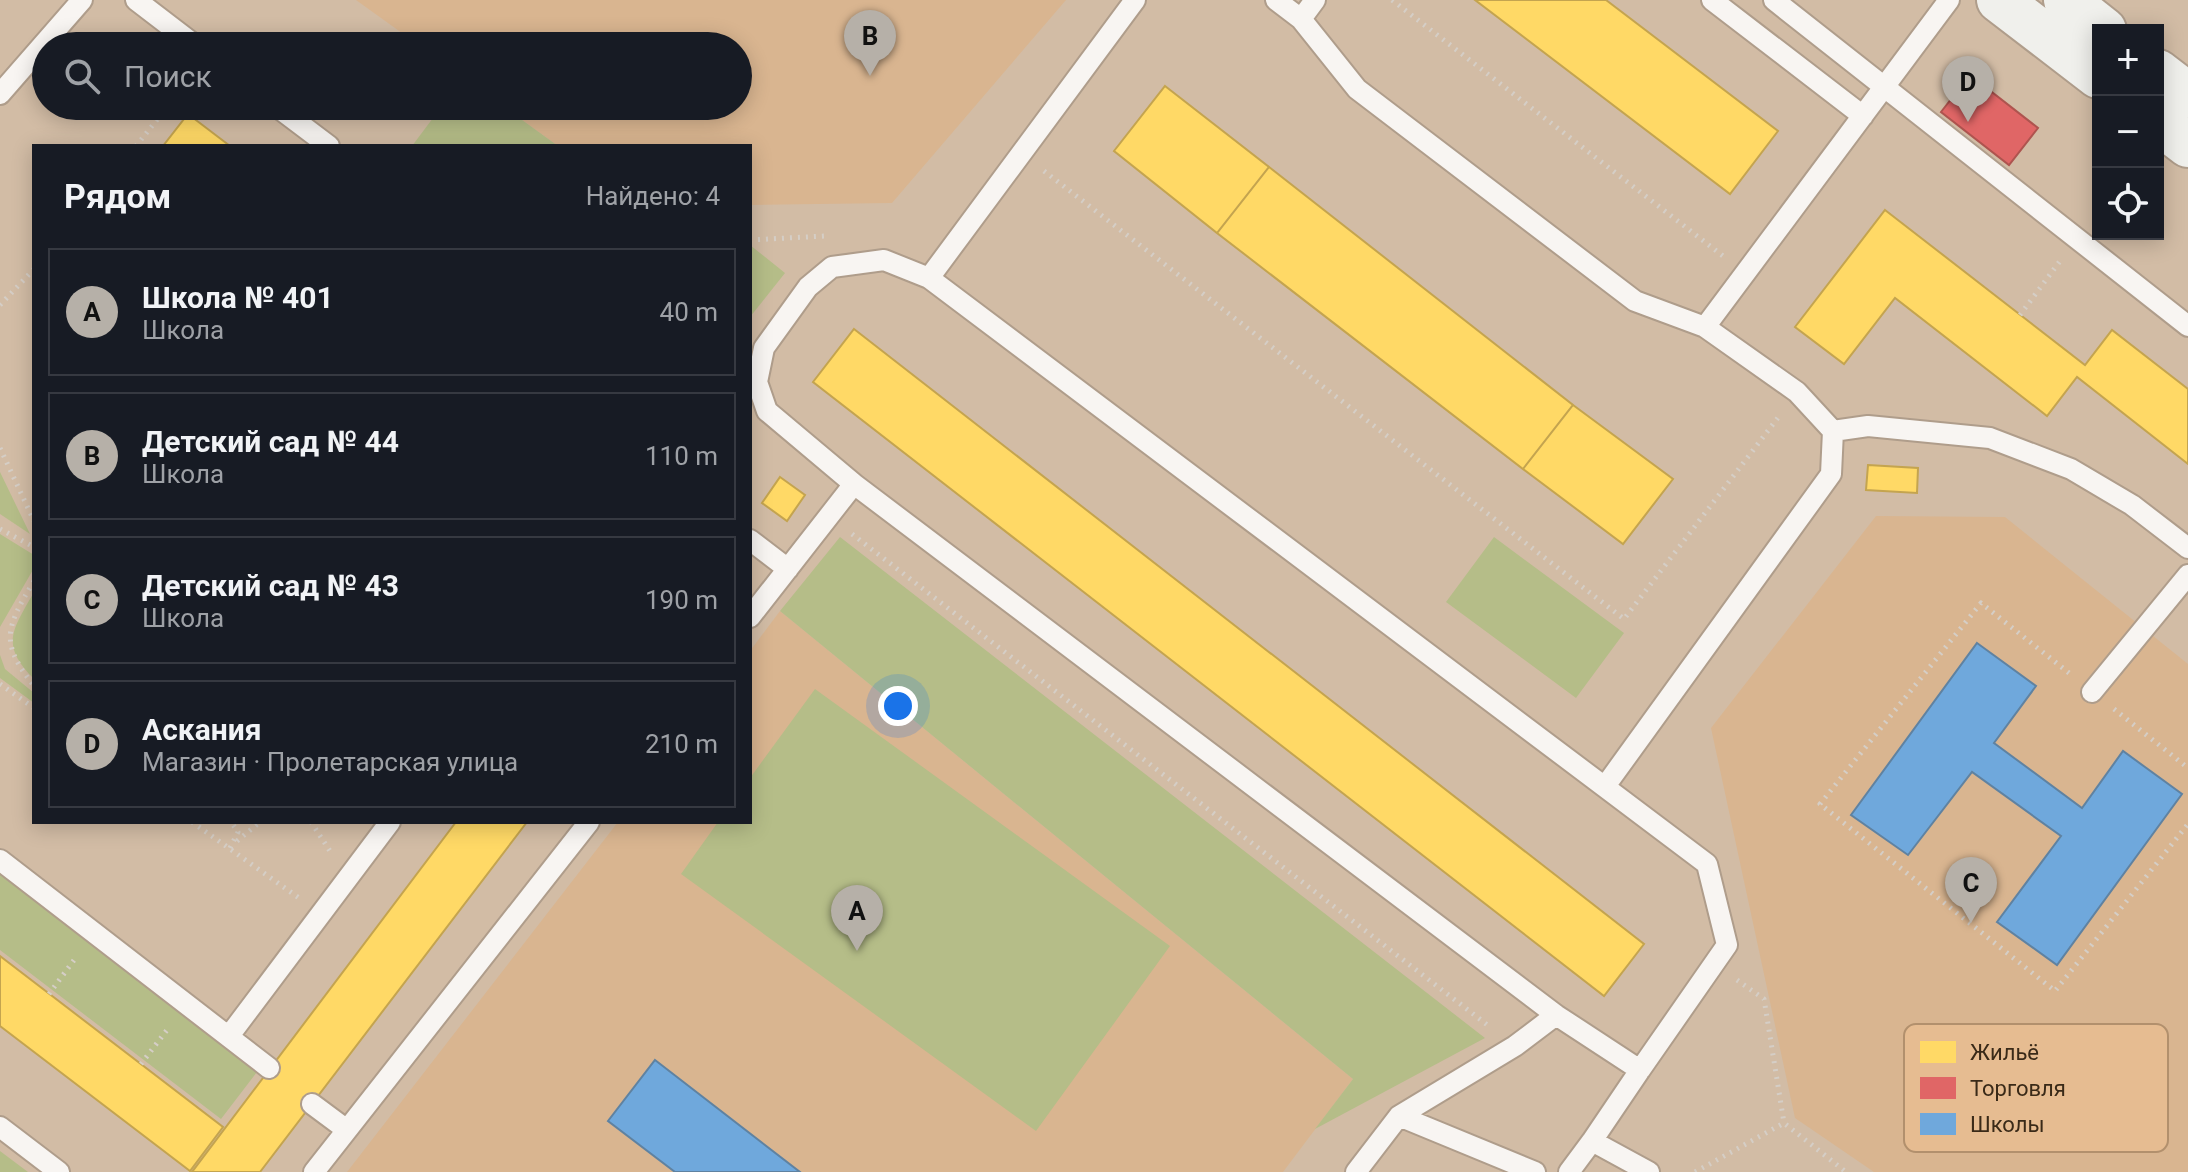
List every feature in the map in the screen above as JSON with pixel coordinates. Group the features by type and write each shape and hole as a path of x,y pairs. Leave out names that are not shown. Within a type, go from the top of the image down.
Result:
{"main road":[{"path":"1999,0 2092,71"},
{"path":"2066,0 2096,24"},
{"path":"2164,77 2188,95"},
{"path":"2164,127 2188,145"}],"lane":[{"path":"54,32 82,0"},
{"path":"136,0 178,32"},
{"path":"929,278 1135,0"},
{"path":"1276,0 1301,19 1357,89 1635,301 1705,327 1797,392 1833,431 1831,474 1606,785"},
{"path":"1301,19 1315,0"},
{"path":"1712,0 1863,116"},
{"path":"1774,0 2188,326"},
{"path":"1705,327 1949,0"},
{"path":"0,94 32,57"},
{"path":"295,120 326,144"},
{"path":"1569,1172 1592,1141 1727,945 1707,864 929,278 884,260 832,267 808,287 764,348 757,382 767,411 854,484 1556,1015 1640,1070"},
{"path":"1833,431 1868,426 1990,438 2071,469 2132,505 2188,548"},
{"path":"752,614 854,484"},
{"path":"752,542 788,569"},
{"path":"2092,692 2188,575"},
{"path":"229,1036 388,824"},
{"path":"314,1172 587,824"},
{"path":"0,860 269,1068"},
{"path":"1356,1172 1399,1116 1515,1046 1556,1015"},
{"path":"312,1104 347,1130"},
{"path":"1399,1116 1535,1172"},
{"path":"0,1127 59,1172"},
{"path":"1592,1141 1649,1172"}],"path":[{"path":"1392,0 1745,273"},
{"path":"138,144 157,120"},
{"path":"1021,154 1624,619 1797,392"},
{"path":"752,240 831,236"},
{"path":"0,305 32,271"},
{"path":"0,448 32,517"},
{"path":"829,516 1515,1046"},
{"path":"0,529 32,546"},
{"path":"32,584 6,627 4,647 10,665 32,684"},
{"path":"2188,768 1981,603 1820,804 2055,991 2188,824"},
{"path":"0,684 32,707"},
{"path":"195,824 321,914"},
{"path":"232,824 238,832 236,841"},
{"path":"230,848 257,824"},
{"path":"49,994 94,933"},
{"path":"1714,964 1764,999 1784,1123 1846,1172"},
{"path":"141,1064 187,1004"},
{"path":"1695,1172 1784,1123"}],"shaded area":[{"path":"356,0 1066,0 892,203 752,205 752,144 555,144 522,120 752,120 752,32 401,32"},
{"path":"1876,516 2005,517 2188,664 2188,1172 1874,1172 1795,1118 1711,728"},
{"path":"780,611 1353,1079 1283,1172 347,1172 616,824 752,824 752,648"}],"green space":[{"path":"432,120 522,120 555,144 414,144"},
{"path":"752,247 785,273 752,314"},
{"path":"0,472 30,534 0,514"},
{"path":"0,534 32,554 32,571 0,627"},
{"path":"840,537 1485,1038 1315,1129 1353,1079 780,611"},
{"path":"1494,537 1624,633 1576,698 1446,602"},
{"path":"32,596 32,677 13,647 20,617"},
{"path":"0,655 5,669 32,691 32,702 0,678"},
{"path":"815,689 1170,946 1036,1131 681,874 717,824 752,824 752,775"},
{"path":"0,871 260,1068 221,1119 0,950"},
{"path":"0,1151 28,1172 0,1172"}],"building: Жильё":[{"path":"1475,0 1606,0 1778,131 1730,194"},
{"path":"1165,86 1269,167 1217,233 1114,151"},
{"path":"183,120 196,120 227,144 165,144"},
{"path":"1269,167 1573,405 1523,469 1217,233"},
{"path":"1885,210 2085,365 2112,330 2188,389 2188,464 2077,377 2047,416 1895,298 1844,364 1795,327"},
{"path":"854,329 1644,944 1604,996 813,382"},
{"path":"1573,405 1673,479 1623,544 1523,469"},
{"path":"1868,465 1918,468 1917,493 1866,490"},
{"path":"780,477 805,495 787,521 762,503"},
{"path":"454,824 525,824 260,1172 192,1172"},
{"path":"0,956 223,1127 190,1171 0,1026"}],"building: Торговля":[{"path":"1970,75 2038,128 2009,165 1941,112"}],"building: Школы":[{"path":"1977,643 2036,686 1994,743 2082,808 2123,751 2182,794 2057,965 1997,922 2061,836 1972,772 1908,855 1851,815"},
{"path":"655,1060 800,1172 675,1172 608,1121"}],"place":[{"name":"Детский сад № 44","path":"870,76"},
{"name":"Аскания","path":"1968,122"},
{"name":"Детский сад № 43","path":"1971,923"},
{"name":"Школа № 401","path":"857,951"}]}
